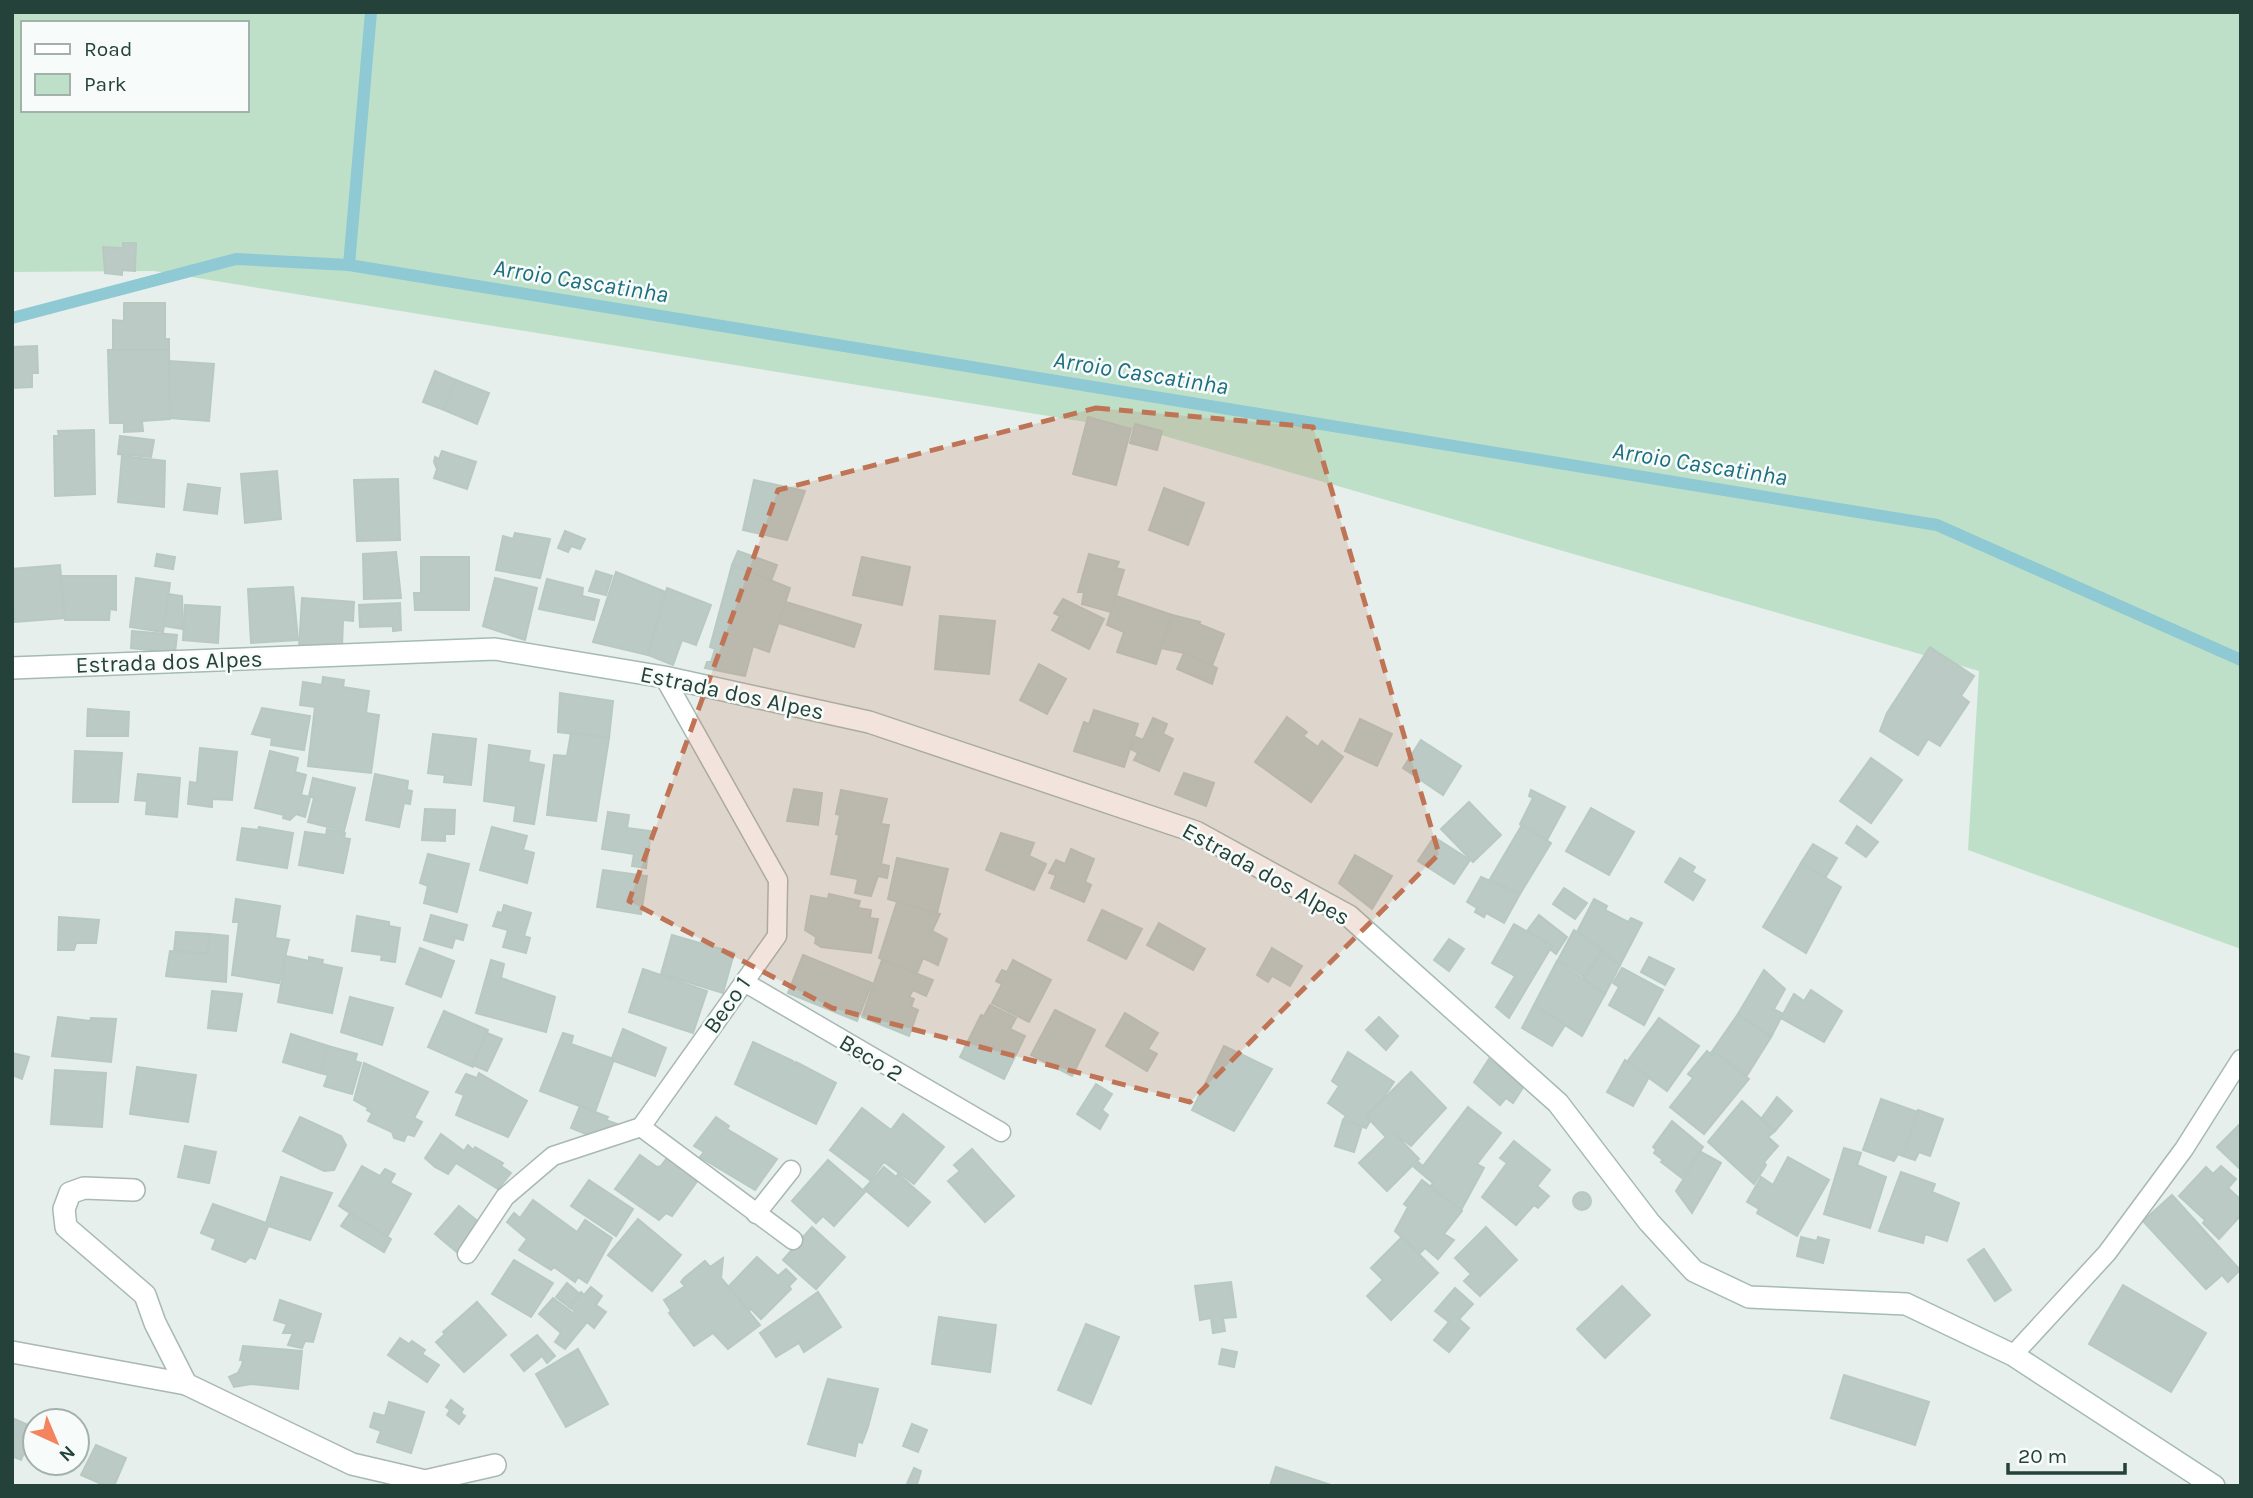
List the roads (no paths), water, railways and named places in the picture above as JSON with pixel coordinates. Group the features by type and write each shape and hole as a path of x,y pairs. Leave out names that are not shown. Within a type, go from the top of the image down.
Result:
{"street":[{"name":"Estrada dos Alpes","path":"12,668 495,649 664,677 869,722 1196,832 1349,916 1558,1103 1649,1222 1694,1271 1749,1297 1906,1304 2013,1355 2214,1486"},
{"path":"134,1190 83,1188 70,1194 64,1209 66,1227 145,1295 155,1324 186,1384"},
{"path":"12,1352 186,1384 352,1464 425,1481 495,1465"}],"lane":[{"name":"Beco 1","path":"641,1127 777,936 778,880 664,677"},
{"name":"Beco 2","path":"744,982 1001,1132"},
{"path":"2013,1355 2107,1252 2184,1149 2241,1059"},
{"path":"467,1254 505,1197 553,1156 641,1127 793,1240"},
{"path":"756,1214 791,1170"}],"waterway":[{"path":"349,265 371,12"},
{"name":"Arroio Cascatinha","path":"12,318 236,259 349,265 1937,525 2241,660"}]}
